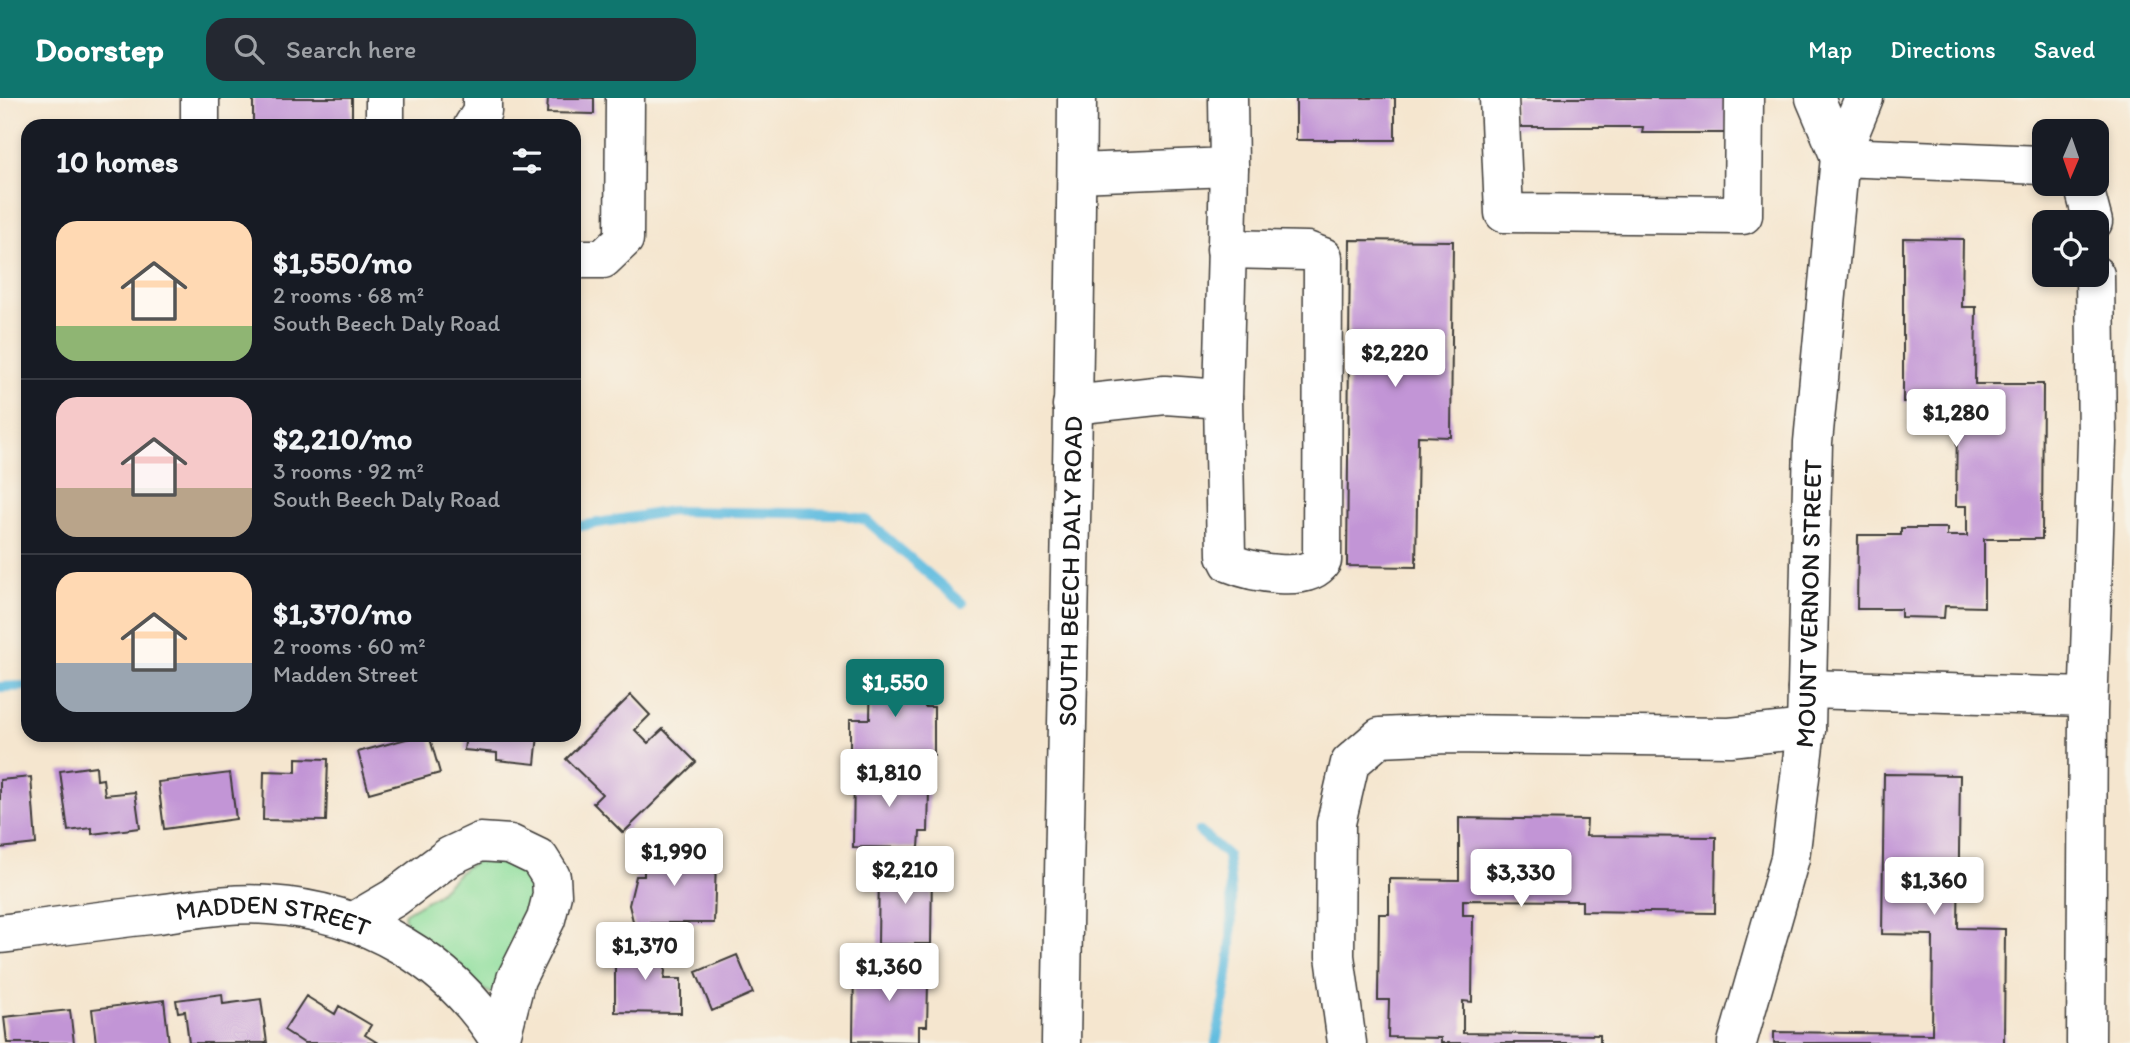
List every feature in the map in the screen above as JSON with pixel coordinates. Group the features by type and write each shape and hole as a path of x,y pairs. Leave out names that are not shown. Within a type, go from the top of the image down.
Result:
{"street":[{"path":"200,98 200,119"},
{"path":"385,98 385,119"},
{"path":"478,119 482,112 482,98"},
{"path":"581,259 603,259 624,239 625,98"},
{"name":"SOUTH BEECH DALY ROAD","path":"1061,1043 1077,98"},
{"path":"1226,249 1307,251 1323,257 1322,561 1316,570 1305,574 1248,570 1230,563 1226,555 1223,399 1226,249 1229,167 1228,98"},
{"path":"1499,98 1504,213 1743,215 1744,98"},
{"name":"MOUNT VERNON STREET","path":"1815,98 1840,157"},
{"name":"MOUNT VERNON STREET","path":"1737,1043 1790,858 1806,729 1813,442 1840,157 1864,98"},
{"path":"1840,157 2032,165"},
{"path":"1077,173 1229,167"},
{"path":"2086,1043 2088,697 2097,442 2095,287"},
{"path":"1072,405 1165,395 1223,399"},
{"path":"1807,689 2088,697"},
{"path":"1347,1043 1335,956 1336,823 1350,763 1380,737 1730,737 1806,729"},
{"path":"353,922 394,898 450,856 480,842 510,844 538,858 551,877 552,895 546,919 516,979 500,1042"},
{"name":"MADDEN STREET","path":"0,934 222,905 269,905 324,913 391,938 447,977 471,1002 500,1042"}],"green space":[{"path":"492,854 529,870 539,893 496,991 492,994 406,927 404,914 436,895 465,867"}],"building":[{"path":"253,98 352,98 352,119 253,119"},
{"path":"548,98 594,98 594,114 547,113"},
{"path":"1296,98 1395,98 1395,140 1296,140"},
{"path":"1514,98 1728,98 1728,133 1642,133 1643,127 1514,127"},
{"path":"1903,238 1963,239 1962,307 1976,307 1975,384 2043,384 2042,539 1984,539 1984,607 1945,606 1944,618 1901,617 1901,609 1857,609 1858,535 1901,535 1901,528 1947,528 1947,536 1967,536 1967,506 1956,506 1957,416 1966,416 1966,402 1903,402"},
{"path":"1350,240 1453,241 1451,437 1418,436 1416,567 1347,566"},
{"path":"871,673 925,673 925,707 934,707 934,756 850,755 850,719 870,719"},
{"path":"631,695 650,715 635,730 648,743 663,729 696,762 623,833 593,803 602,794 566,759"},
{"path":"395,742 431,742 440,773 369,793 358,752"},
{"path":"465,742 537,742 535,764 497,760 497,753 464,750"},
{"path":"296,758 328,759 326,821 263,820 264,771 296,772"},
{"path":"96,766 97,780 103,779 105,795 135,792 140,828 92,834 92,828 68,831 60,771"},
{"path":"854,770 921,772 921,789 929,789 928,832 920,832 919,848 853,847"},
{"path":"230,773 236,819 164,829 158,782"},
{"path":"1884,774 1960,775 1958,928 2005,929 2004,1043 1774,1043 1774,1032 1932,1034 1933,935 1882,934"},
{"path":"31,777 36,844 0,848 0,780"},
{"path":"1459,818 1587,820 1586,836 1716,837 1715,913 1582,911 1582,901 1463,900 1463,915 1473,915 1472,1002 1463,1001 1463,1033 1600,1035 1600,1043 1441,1043 1441,1038 1388,1037 1389,1000 1378,1000 1379,914 1389,914 1389,879 1459,880"},
{"path":"644,845 698,846 698,862 716,861 714,923 649,923 649,929 635,929 629,905 636,876 644,876"},
{"path":"879,868 932,869 931,944 878,944"},
{"path":"615,947 668,947 664,979 681,979 681,1013 615,1012"},
{"path":"737,955 753,993 712,1011 696,972"},
{"path":"854,965 921,965 920,983 928,983 927,1026 919,1026 919,1042 853,1041"},
{"path":"222,994 223,1004 261,999 267,1043 189,1043 185,1011 178,1012 176,1000"},
{"path":"306,996 335,1014 339,1006 371,1025 365,1035 378,1043 304,1043 284,1030"},
{"path":"164,1000 169,1043 96,1043 92,1009"},
{"path":"70,1010 74,1043 7,1043 4,1017"}],"waterway":[{"path":"581,526 671,511 841,514 866,520 962,603"},
{"path":"0,687 21,686"},
{"path":"1199,831 1227,855 1230,881 1232,928 1225,994 1216,1043"}]}
